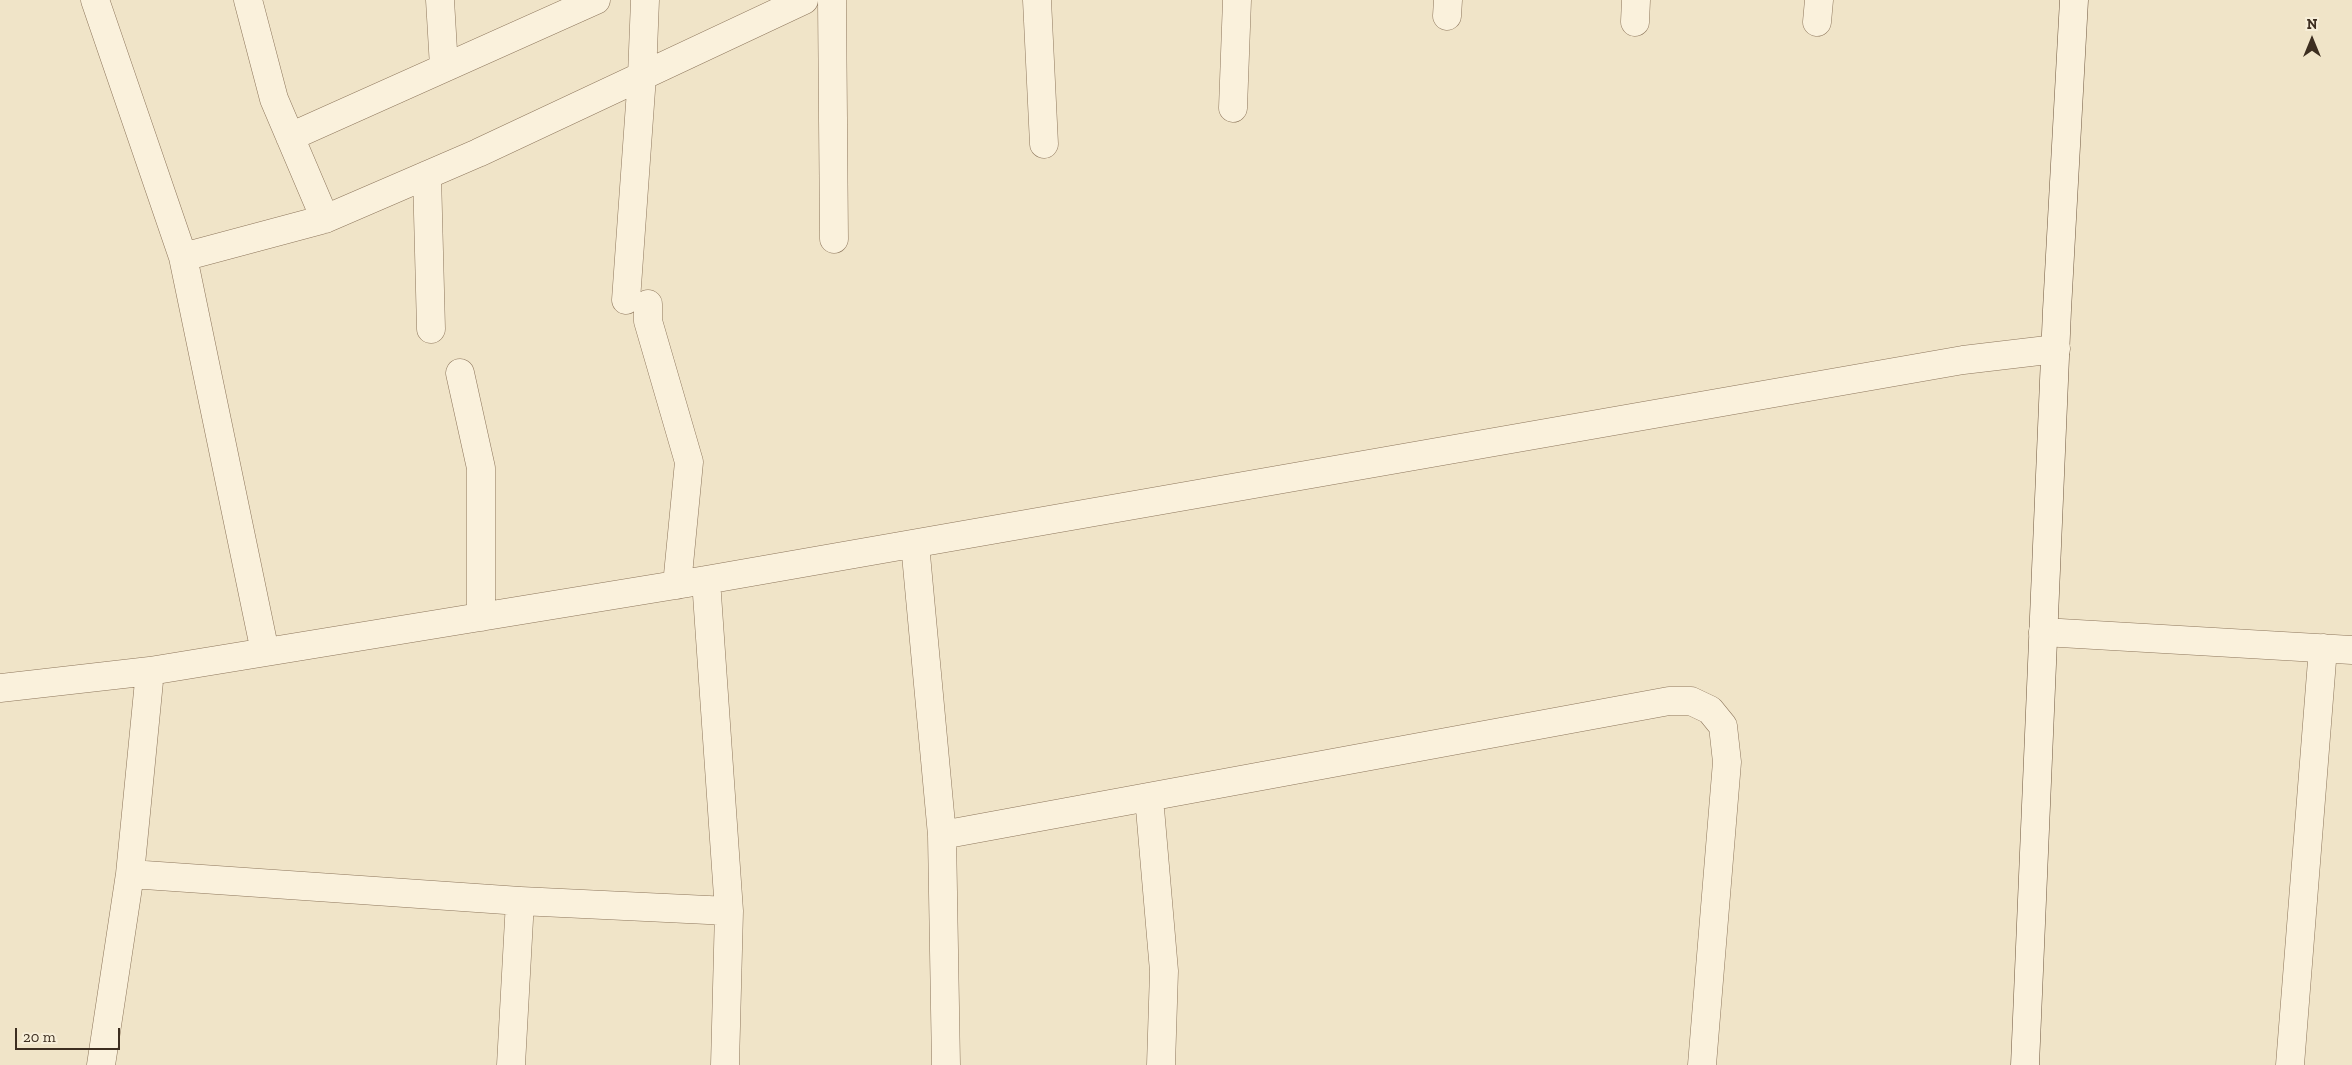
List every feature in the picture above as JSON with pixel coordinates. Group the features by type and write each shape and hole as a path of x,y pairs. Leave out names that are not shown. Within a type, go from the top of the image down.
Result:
{"street":[{"path":"95,0 183,256 265,652"},
{"path":"248,0 274,99 325,219"},
{"path":"440,0 444,68"},
{"path":"290,137 596,0"},
{"path":"645,0 637,302 648,321 689,462 678,585"},
{"path":"183,256 325,219 427,175 804,0"},
{"path":"832,0 834,239"},
{"path":"1037,0 1044,144"},
{"path":"1233,108 1238,0"},
{"path":"2025,1065 2056,349 2074,0"},
{"path":"427,175 431,329"},
{"path":"0,688 150,671 678,585 1953,362 2056,349"},
{"path":"460,373 481,468 481,617"},
{"path":"915,544 942,835 946,1065"},
{"path":"706,580 729,911 725,1065"},
{"path":"2044,632 2352,650"},
{"path":"2290,1065 2323,648"},
{"path":"101,1065 130,874 150,671"},
{"path":"942,835 1668,701 1691,701 1710,710 1723,726 1727,762 1702,1065"},
{"path":"1149,797 1164,971 1161,1065"},
{"path":"130,874 520,901 729,911"},
{"path":"510,1065 520,901"}]}
